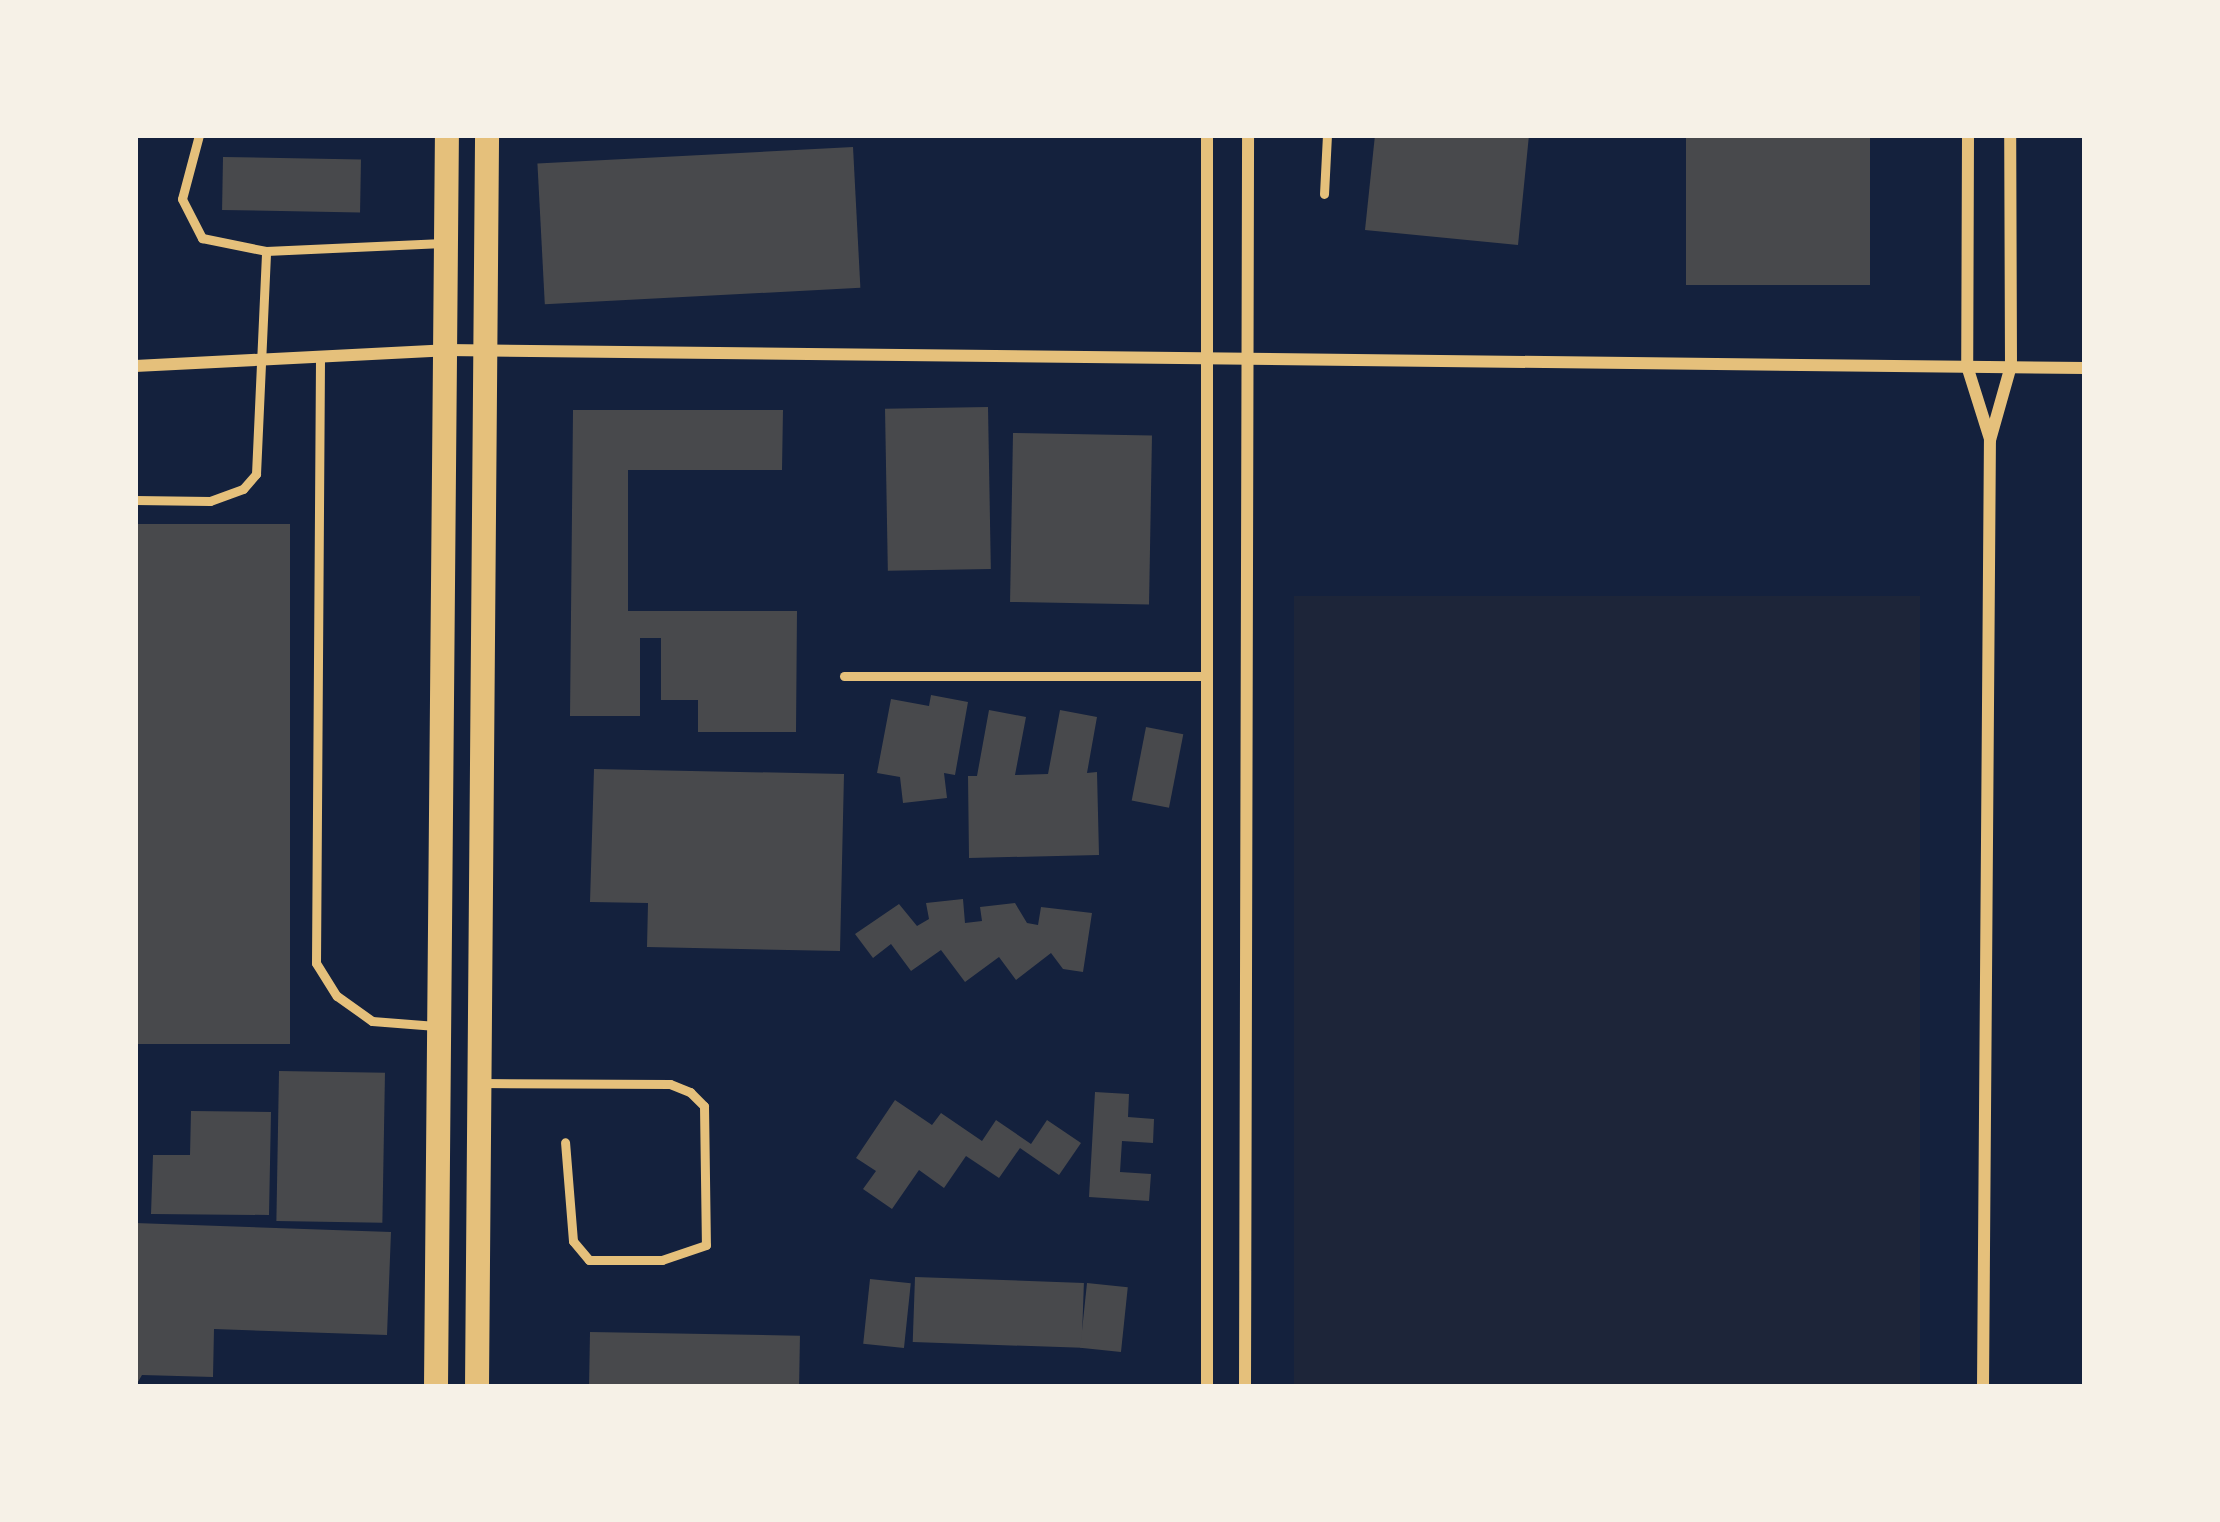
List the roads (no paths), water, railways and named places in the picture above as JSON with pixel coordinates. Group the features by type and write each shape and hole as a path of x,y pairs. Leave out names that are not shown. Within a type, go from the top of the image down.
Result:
{"main road":[{"path":"436,1387 447,135"},
{"path":"477,1387 487,135"}],"street":[{"path":"1207,135 1207,1387"},
{"path":"1245,1387 1248,135"},
{"path":"1968,135 1967,366 1990,440"},
{"path":"1983,1387 1990,440 2011,366 2010,135"},
{"path":"135,366 446,350 2085,368"}],"lane":[{"path":"199,135 182,199 189,224 202,238 266,251 447,243"},
{"path":"1324,194 1327,135"},
{"path":"135,500 210,501 243,489 256,473 265,362 266,251"},
{"path":"320,360 316,963 338,996 372,1021 440,1026"},
{"path":"844,676 1207,676"},
{"path":"481,1083 670,1084 690,1092 704,1106 706,1245 662,1260 589,1260 573,1241 565,1142"}]}
